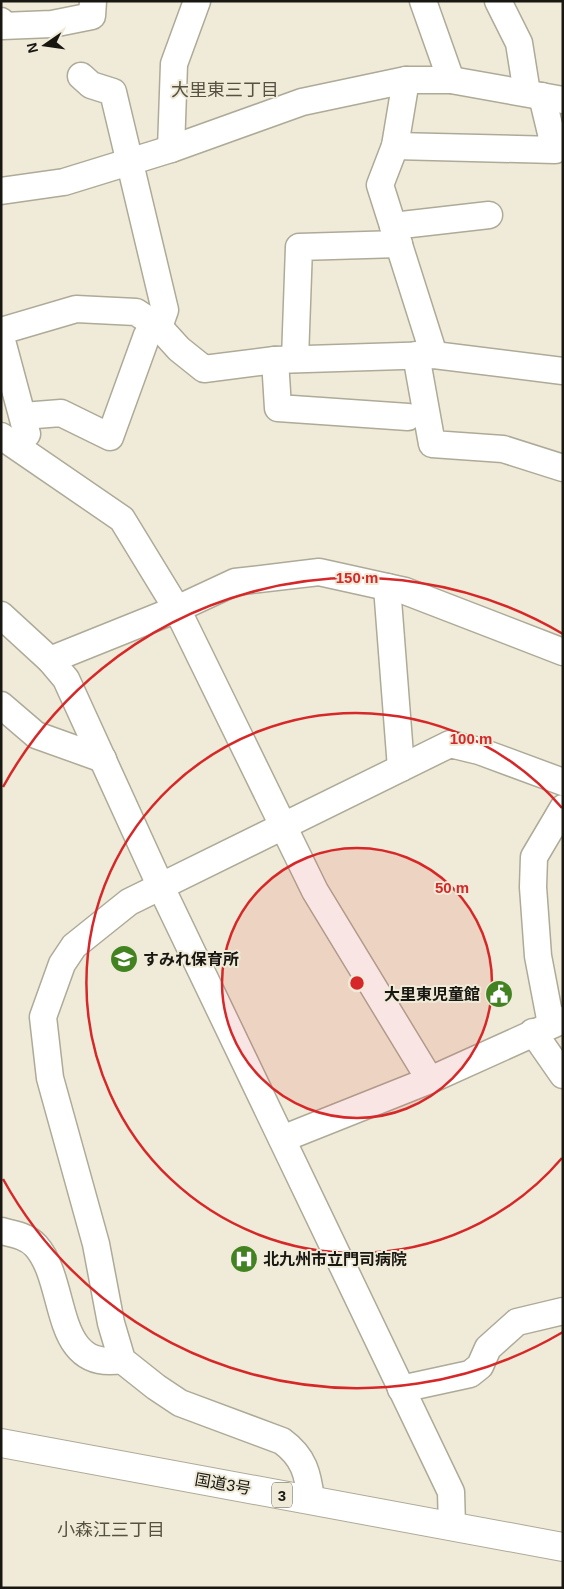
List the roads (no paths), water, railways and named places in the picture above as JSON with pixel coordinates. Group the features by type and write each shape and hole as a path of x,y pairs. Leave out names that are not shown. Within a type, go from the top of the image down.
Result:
{"highway":[{"name":"国道3号","path":"1,1443 563,1547"}],"street":[{"path":"1,21 2,26 52,24 92,16 93,1"},
{"path":"171,149 174,64 196,1"},
{"path":"423,1 451,80"},
{"path":"394,146 555,150 544,97 498,1"},
{"path":"24,416 61,413 110,437 147,335 159,327 165,310 113,92 91,85 81,76"},
{"path":"406,80 394,146 380,185 396,235 425,355 432,444 503,449 563,468"},
{"path":"1,191 64,182 171,149 302,102 406,80 451,80 544,97"},
{"path":"408,417 278,408 299,247 396,235 489,215"},
{"path":"1,331 76,309 136,312 159,327 179,349 204,368 285,359 425,355 563,371"},
{"path":"1,338 24,416 31,456"},
{"path":"1,436 122,520 177,609 315,891 430,1080"},
{"path":"50,660 177,609 235,582 318,572 405,591 563,652"},
{"path":"387,587 401,768"},
{"path":"1,615 50,660 66,679 160,885 450,1492 452,1526"},
{"path":"1,705 36,735 103,759"},
{"path":"311,1500 305,1466 292,1448 282,1441 180,1403 156,1388 122,1360 111,1323 96,1244 50,1078 43,1017 62,964 74,946 129,902 160,885 450,744 478,750 563,782"},
{"path":"563,808 534,857 533,887 538,956 549,1025 563,1075"},
{"path":"282,1139 430,1080 549,1025"},
{"path":"1,1231 22,1236 36,1246 46,1262 71,1337 79,1351 90,1359 106,1362 122,1360"},
{"path":"401,1389 470,1374 480,1366 488,1348 517,1322 563,1312"}],"place":[{"name":"すみれ保育所","path":"124,959"},
{"name":"大里東児童館","path":"499,994"},
{"name":"北九州市立門司病院","path":"244,1259"}],"district":[{"name":"大里東三丁目","path":"225,90"},
{"name":"小森江三丁目","path":"111,1530"}]}
